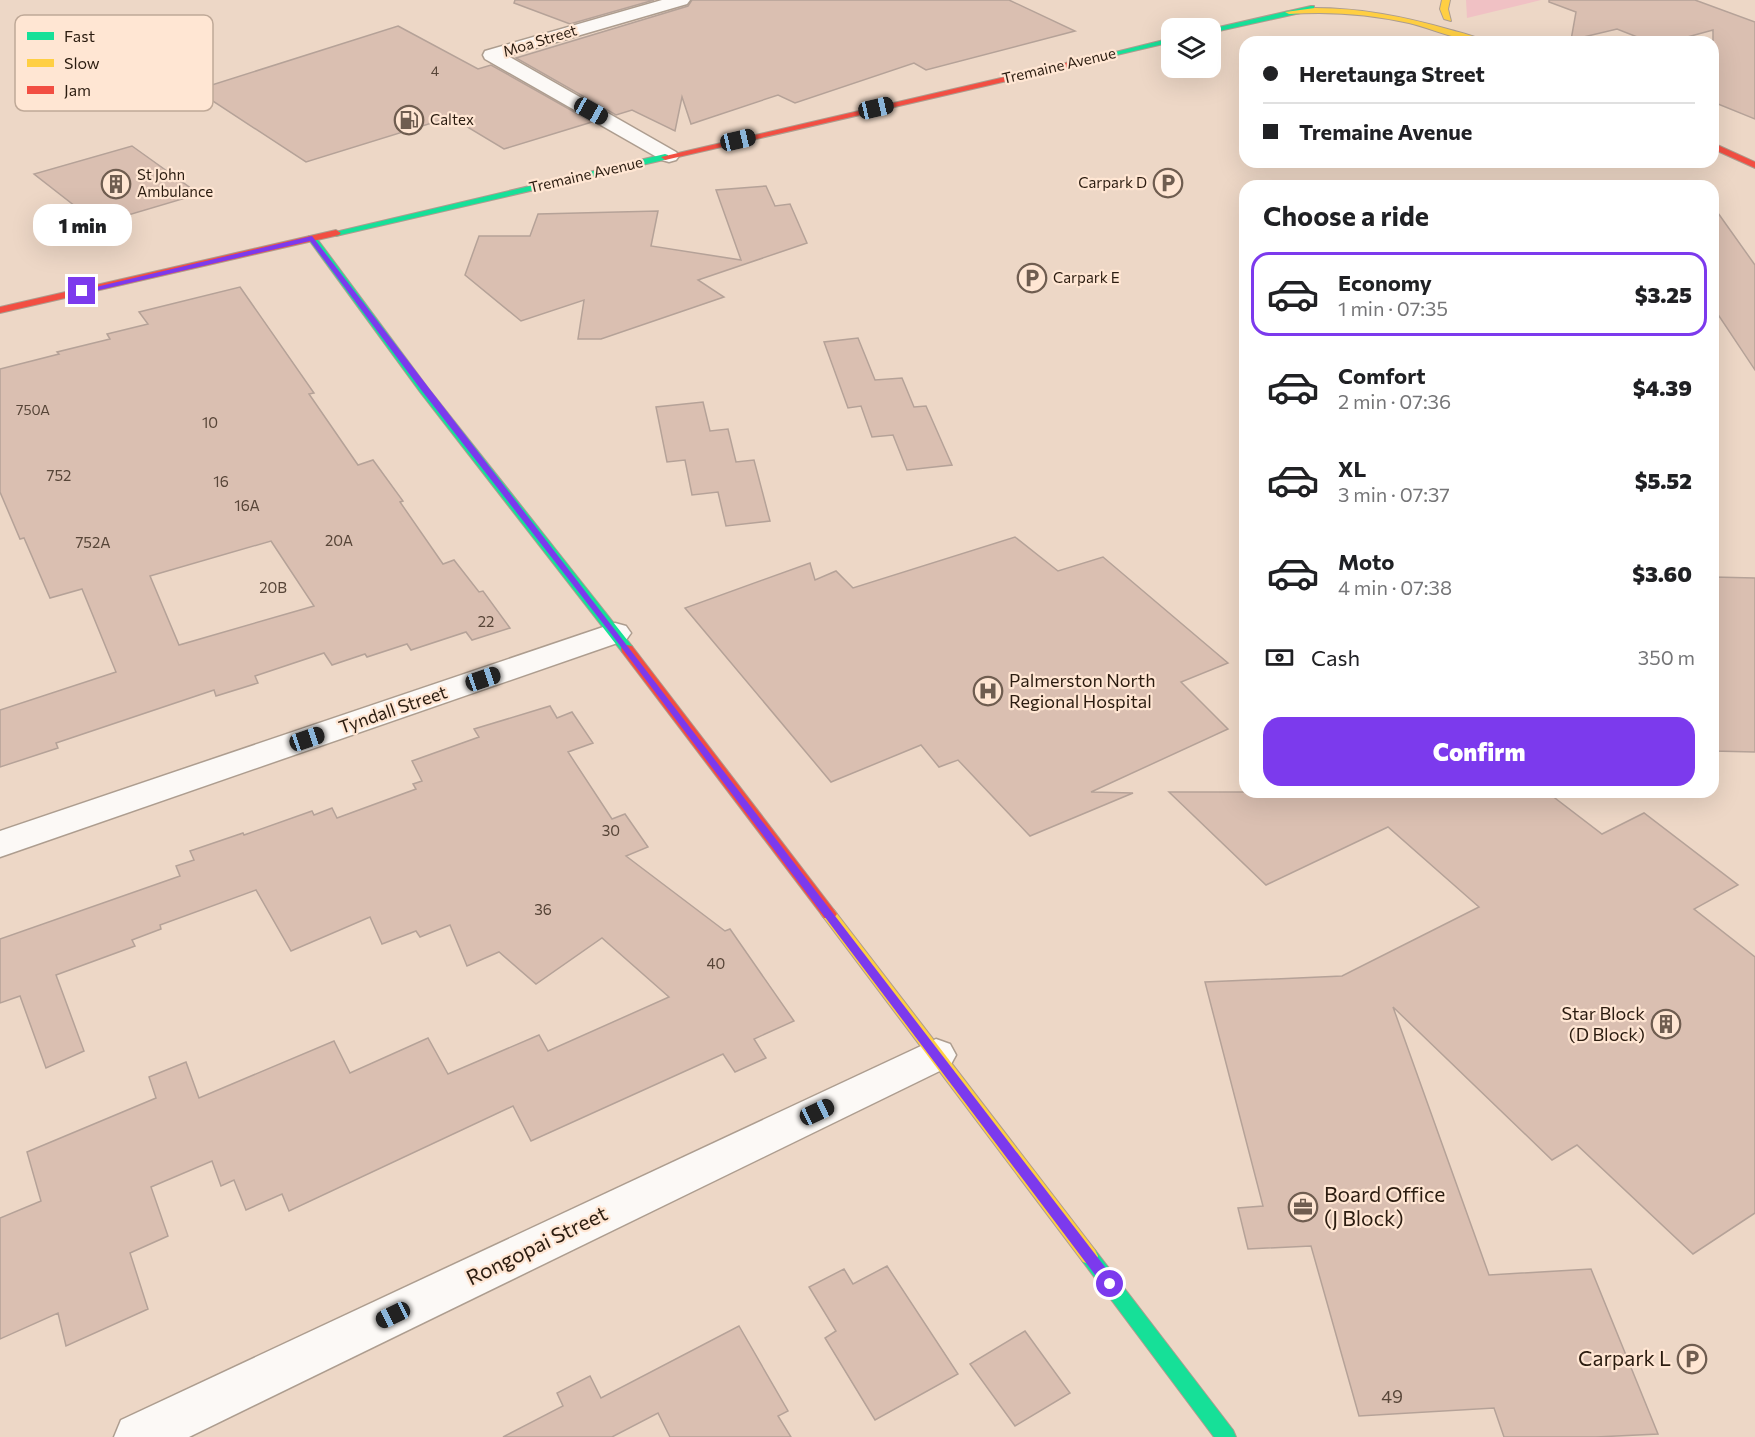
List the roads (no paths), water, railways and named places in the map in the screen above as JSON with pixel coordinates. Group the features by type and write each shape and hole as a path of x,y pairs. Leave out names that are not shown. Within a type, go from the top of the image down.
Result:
{"main road":[{"path":"1229,27 1309,0"},
{"path":"1221,29 1345,0"},
{"path":"1446,0 1444,9 1448,19"},
{"path":"1288,12 1325,8 1369,10 1396,15 1463,36"},
{"path":"1430,8 1481,36"},
{"name":"Tremaine Avenue","path":"0,310 1161,43"},
{"path":"1719,136 1755,151"},
{"path":"1719,149 1755,165"},
{"path":"312,238 424,390 615,633 1226,1437"}],"street":[{"name":"Moa Street","path":"669,156 492,55 681,0"},
{"name":"Tyndall Street","path":"0,844 615,633"},
{"name":"Rongopai Street","path":"138,1437 936,1055"}],"place":[{"name":"Caltex","path":"409,120"},
{"name":"Carpark D","path":"1168,183"},
{"name":"St John Ambulance","path":"116,184"},
{"name":"Carpark E","path":"1032,278"},
{"name":"Palmerston North Regional Hospital","path":"988,691"},
{"name":"Star Block (D Block)","path":"1666,1024"},
{"name":"Board Office (J Block)","path":"1303,1207"},
{"name":"Carpark L","path":"1692,1359"}]}
